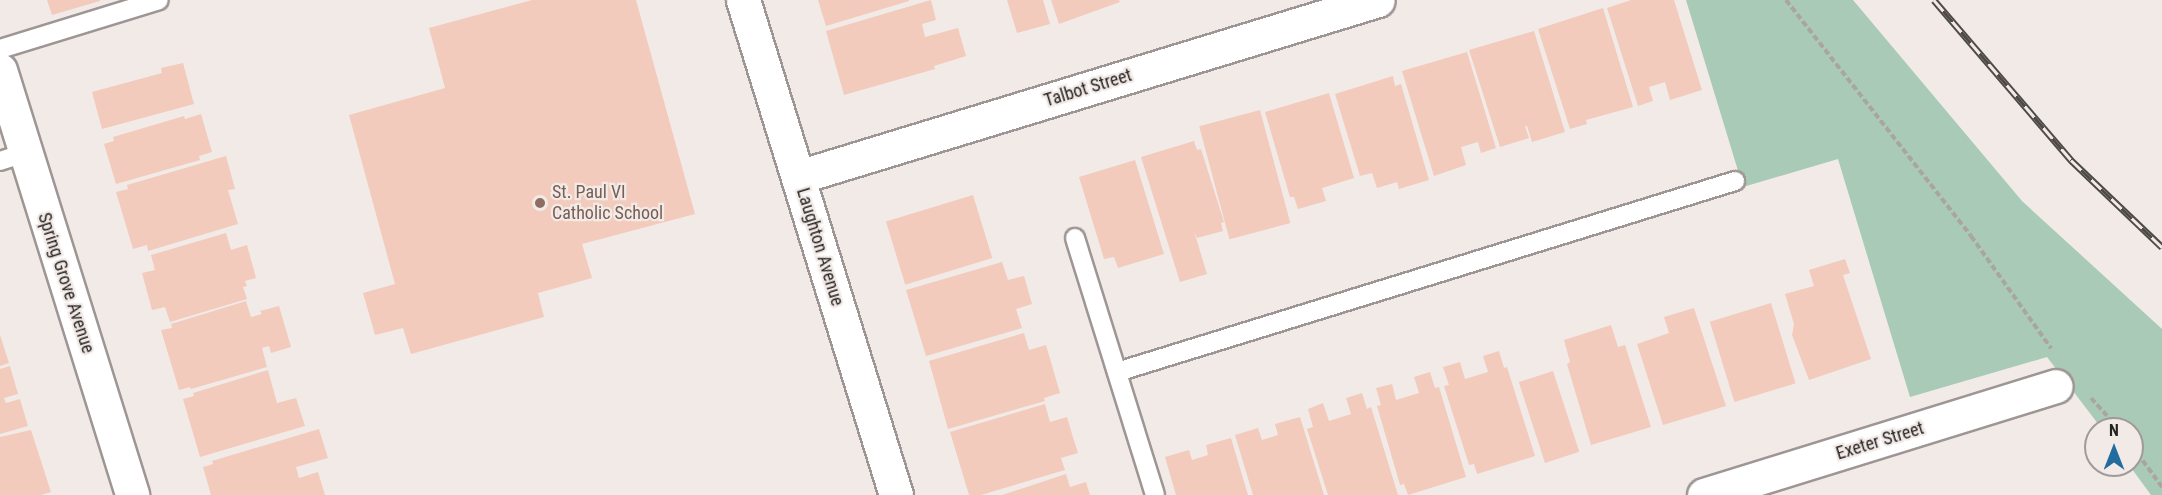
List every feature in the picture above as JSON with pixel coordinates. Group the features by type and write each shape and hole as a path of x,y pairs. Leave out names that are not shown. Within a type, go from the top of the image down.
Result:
{"street":[{"name":"Laughton Avenue","path":"743,0 896,495"},
{"name":"Talbot Street","path":"798,177 1378,0"},
{"name":"Spring Grove Avenue","path":"0,70 12,157 132,495"},
{"name":"Exeter Street","path":"1704,495 2066,378"}],"lane":[{"path":"0,50 159,0"},
{"path":"1117,372 1735,181"},
{"path":"1075,238 1155,495"}],"path":[{"path":"1786,0 1971,236 2066,378 2107,417"},
{"path":"2144,462 2162,487"}],"green space":[{"path":"1686,0 1853,0 2022,201 2162,329 2162,495 2151,495 2138,477 2144,477 2144,417 2093,417 2047,357 1910,397 1838,159 1743,187"}],"building":[{"path":"47,0 100,0 100,1 52,15"},
{"path":"532,0 636,0 695,214 582,244 592,278 538,293 544,317 411,354 403,328 375,335 363,293 395,284 349,115 445,88 429,28"},
{"path":"818,0 909,0 909,1 826,26"},
{"path":"931,0 936,20 922,24 925,37 958,28 966,56 934,66 935,69 844,95 826,31"},
{"path":"1007,0 1043,0 1050,24 1017,33"},
{"path":"1051,0 1119,0 1120,2 1059,24"},
{"path":"1631,0 1674,0 1702,90 1670,100 1665,82 1649,87 1653,101 1638,106 1607,8"},
{"path":"1603,8 1633,107 1586,120 1587,124 1570,129 1538,29"},
{"path":"1534,31 1565,132 1532,142 1527,126 1525,126 1529,138 1500,147 1469,50"},
{"path":"1467,52 1496,148 1481,153 1478,142 1461,147 1466,165 1434,176 1402,71"},
{"path":"183,63 194,104 102,129 92,92 162,73 161,68"},
{"path":"1393,76 1395,86 1401,84 1429,180 1399,189 1397,182 1377,188 1372,173 1360,176 1335,94"},
{"path":"1329,93 1354,178 1322,188 1326,201 1298,209 1294,197 1290,197 1265,112"},
{"path":"1260,110 1290,223 1229,239 1199,126"},
{"path":"201,114 212,152 199,156 200,160 116,184 104,144 114,141 113,137 184,116 185,119"},
{"path":"1194,141 1197,150 1201,149 1224,222 1221,223 1223,231 1197,238 1194,231 1207,274 1180,282 1141,157"},
{"path":"226,156 235,189 228,190 238,224 148,251 147,245 133,249 116,192 128,189 127,185"},
{"path":"1135,160 1164,254 1118,268 1114,257 1104,259 1079,177"},
{"path":"973,195 992,258 905,285 886,222"},
{"path":"226,233 231,250 247,245 256,278 245,281 247,286 243,287 247,299 170,322 165,307 152,310 142,273 155,270 151,255"},
{"path":"1845,259 1850,273 1843,275 1871,359 1809,380 1792,335 1794,324 1785,294 1814,286 1809,270"},
{"path":"1002,262 1008,280 1024,276 1032,304 1016,309 1022,328 926,356 906,290"},
{"path":"246,301 251,317 262,314 260,311 279,306 291,347 271,353 269,346 262,348 267,367 191,389 190,387 179,390 161,330 172,328 171,324"},
{"path":"1771,303 1796,383 1734,402 1710,322"},
{"path":"1694,308 1726,406 1663,425 1637,344 1669,333 1664,317"},
{"path":"1611,325 1618,347 1625,345 1651,427 1591,445 1567,364 1570,362 1564,340"},
{"path":"1024,333 1029,350 1046,345 1060,393 1044,398 1045,401 948,429 929,361"},
{"path":"0,335 9,363 0,366"},
{"path":"1499,351 1504,368 1507,367 1535,456 1477,474 1474,464 1469,465 1444,386 1449,385 1443,367 1460,362 1465,379 1488,372 1483,356"},
{"path":"10,366 18,394 4,398 6,403 20,399 28,426 0,434 0,369"},
{"path":"268,370 277,403 296,398 305,426 200,457 183,399 194,396 193,393"},
{"path":"1553,371 1579,452 1545,463 1519,382"},
{"path":"1430,372 1435,388 1439,387 1466,477 1408,495 1404,484 1400,485 1377,406 1381,405 1376,388 1392,384 1396,400 1419,393 1414,377"},
{"path":"1362,393 1367,409 1371,407 1398,495 1328,495 1307,429 1313,427 1308,409 1323,403 1329,421 1351,414 1346,398"},
{"path":"1045,404 1050,422 1067,417 1078,453 1061,458 1065,470 981,495 969,495 950,432"},
{"path":"1300,417 1324,495 1253,495 1235,435 1258,428 1262,440 1278,435 1275,424"},
{"path":"319,429 328,458 296,467 299,478 318,472 325,495 211,495 203,467 213,464 212,461"},
{"path":"31,430 51,492 41,495 0,495 0,437"},
{"path":"1231,438 1248,495 1176,495 1165,457 1189,450 1192,460 1208,455 1206,445"},
{"path":"1066,474 1070,487 1086,482 1090,495 1002,495"}],"railway":[{"path":"1934,0 2071,160 2162,247"}],"place":[{"name":"St. Paul VI Catholic School","path":"540,203"}]}
